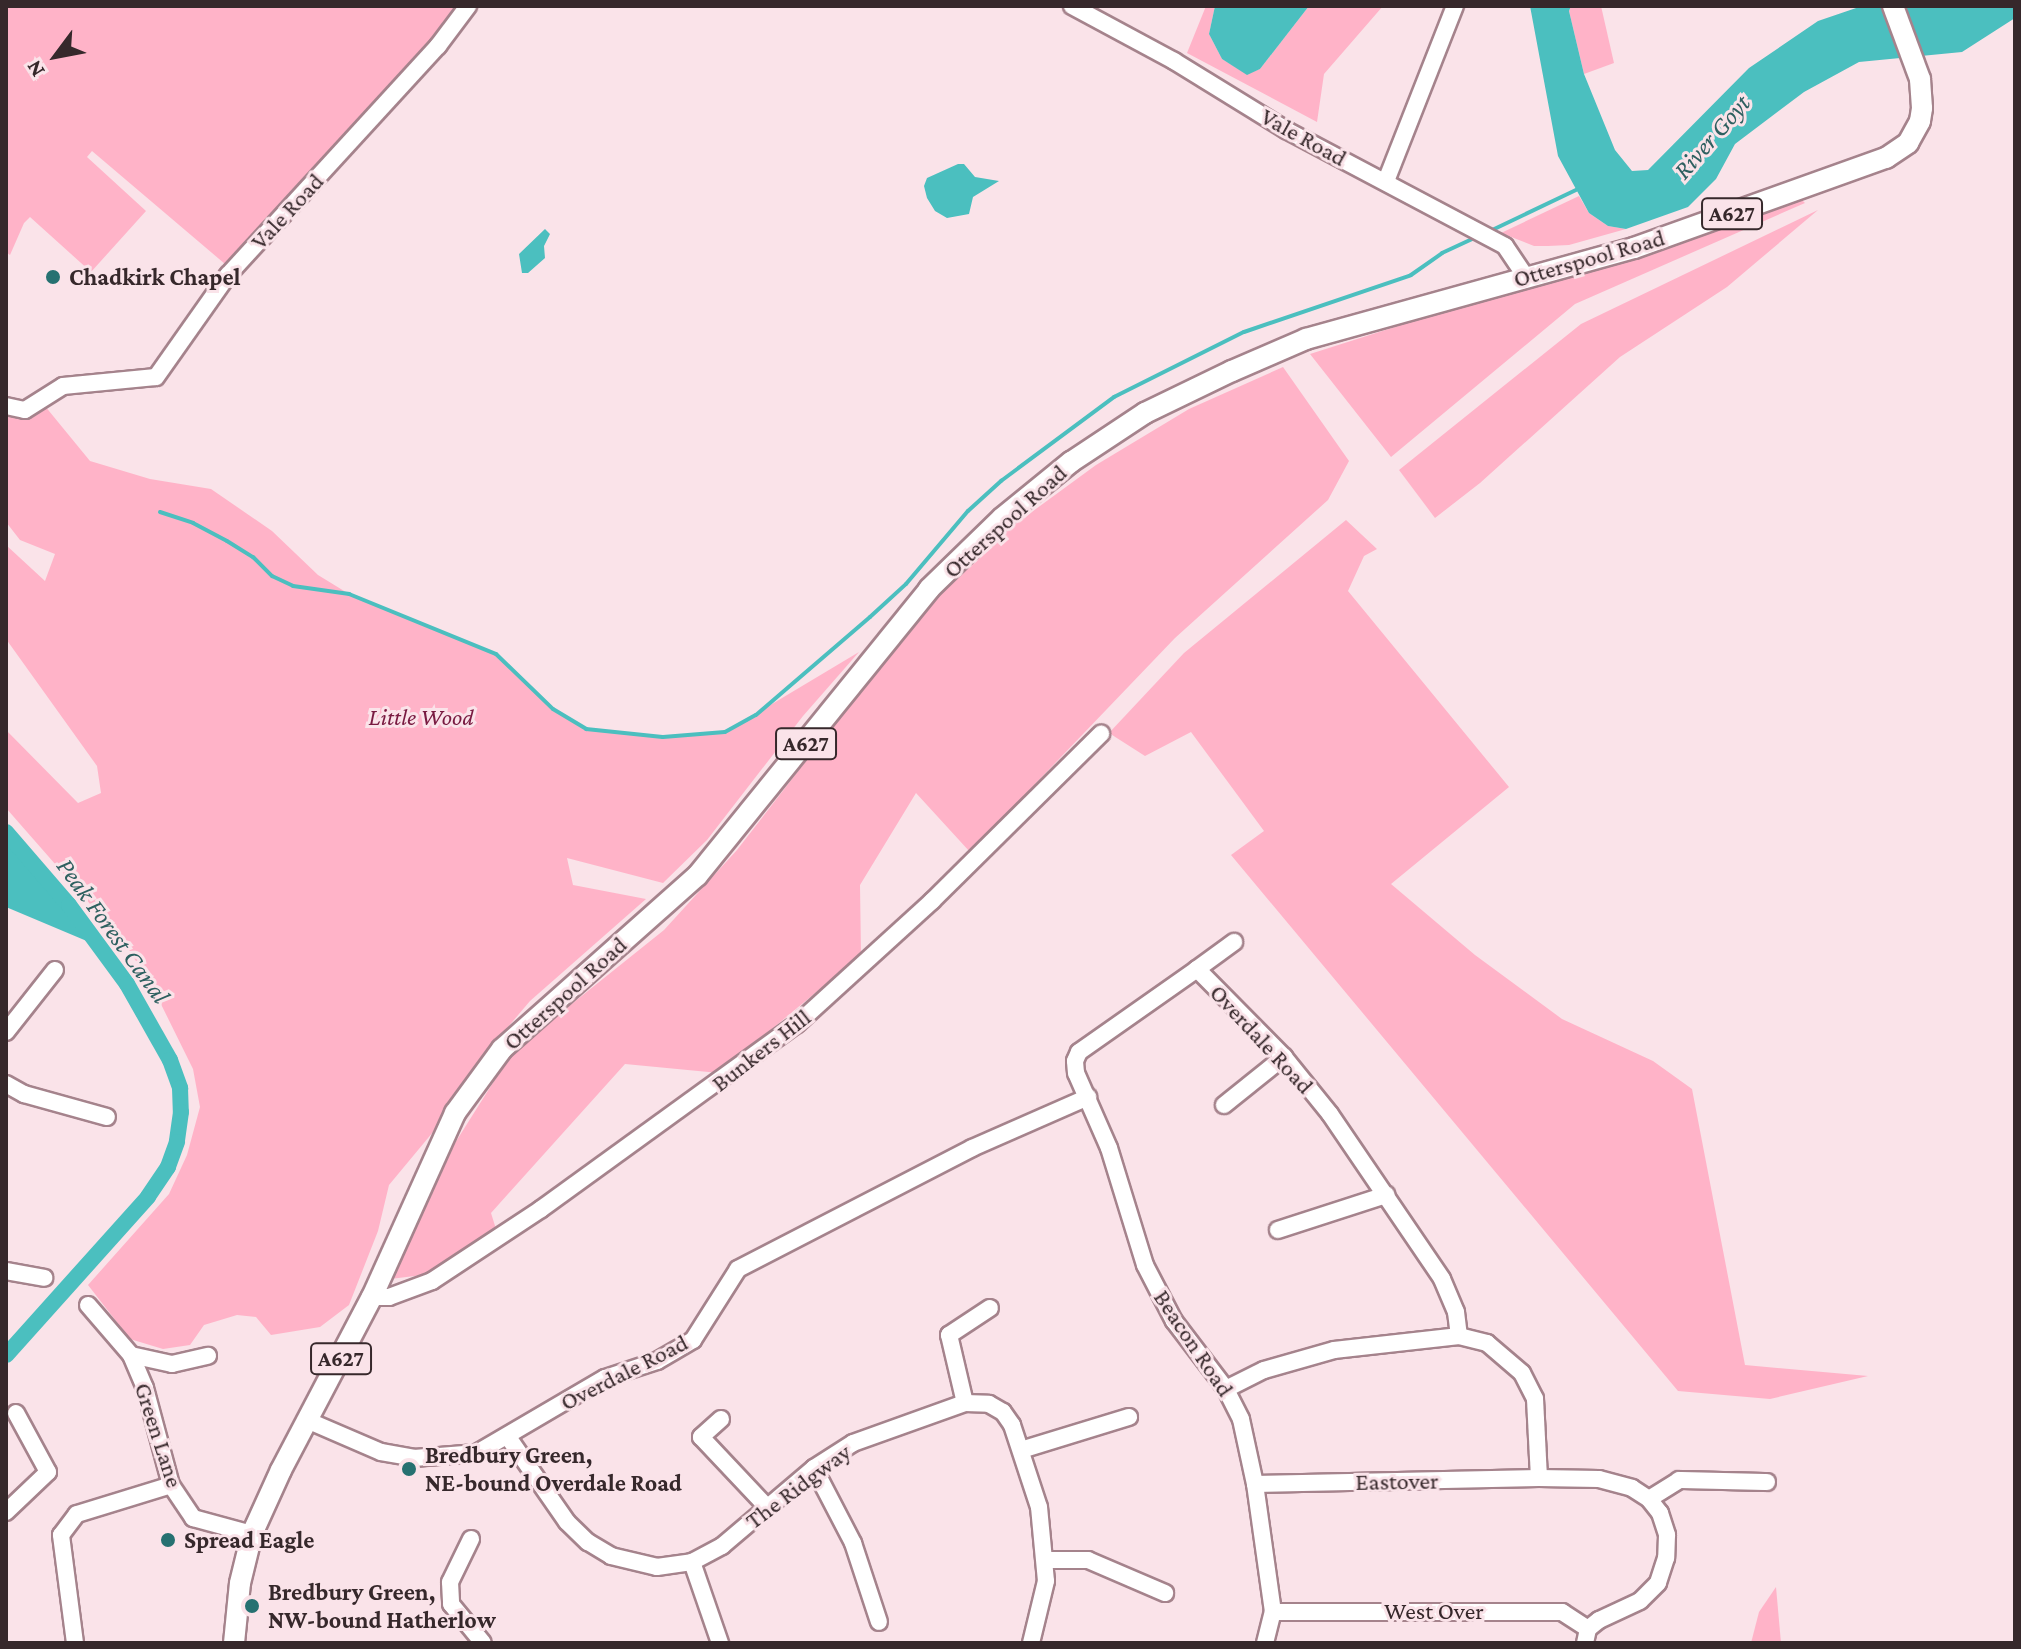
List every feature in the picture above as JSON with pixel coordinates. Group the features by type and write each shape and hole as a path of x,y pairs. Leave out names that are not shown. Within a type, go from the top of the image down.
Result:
{"main road":[{"name":"Otterspool Road","path":"372,1297 455,1113 502,1049 697,876 929,589 1002,518 1071,462 1145,413 1306,339 1634,248 1870,166 1908,143 1920,121 1920,79 1893,6"},
{"name":"A627","path":"234,1643 240,1583 252,1534 281,1470 372,1297"}],"street":[{"name":"Vale Road","path":"6,406 25,410 63,386 156,377 228,275 438,46 468,6"},
{"name":"Vale Road","path":"1072,6 1174,61 1286,130 1505,246 1526,277"},
{"path":"1386,181 1455,6"},
{"name":"Bunkers Hill","path":"372,1297 389,1297 432,1281 541,1209 797,1024 932,901 1101,734"},
{"path":"1197,969 1234,942"},
{"name":"Overdale Road","path":"309,1421 381,1452 414,1458 477,1453 605,1378 657,1361 693,1340 738,1269 972,1148 1088,1097 1076,1073 1075,1061 1079,1052 1197,969 1284,1057 1330,1114 1442,1279 1456,1312 1459,1336"},
{"path":"6,1032 55,970"},
{"path":"1224,1105 1284,1057"},
{"path":"6,1084 24,1094 107,1117"},
{"name":"Beacon Road","path":"1088,1097 1109,1148 1145,1265 1174,1321 1226,1389 1241,1419 1255,1484 1273,1612 1265,1643"},
{"path":"1278,1230 1386,1195"},
{"path":"6,1271 44,1278"},
{"name":"Green Lane","path":"88,1305 131,1355 145,1388 171,1485 193,1518 252,1534"},
{"path":"990,1308 949,1335 965,1403 984,1402 1003,1412 1012,1425 1039,1507 1046,1581 1031,1643"},
{"path":"1226,1389 1264,1370 1334,1350 1459,1336 1487,1343 1522,1373 1535,1399 1539,1478 1599,1479 1632,1488 1649,1499 1660,1513 1667,1535 1666,1558 1658,1583 1640,1601 1606,1615 1586,1636"},
{"path":"131,1355 172,1364 208,1356"},
{"name":"The Ridgway","path":"508,1437 567,1522 588,1542 635,1564 657,1567 692,1562 722,1546 814,1468 853,1443 965,1403"},
{"path":"6,1512 48,1472 16,1413"},
{"path":"1021,1450 1129,1417"},
{"path":"721,1419 701,1437 767,1507"},
{"path":"814,1468 853,1543 879,1622"},
{"name":"Eastover","path":"1255,1484 1539,1478"},
{"path":"1649,1499 1679,1480 1767,1482"},
{"path":"75,1643 61,1535 77,1514 171,1485"},
{"path":"471,1539 450,1582 451,1604 483,1643"},
{"path":"1046,1560 1088,1560 1165,1593"},
{"path":"692,1562 720,1643"},
{"name":"West Over","path":"1273,1612 1562,1612 1586,1636"}],"green space":[{"path":"6,6 461,6 409,70 225,264 92,151 87,157 146,211 91,272 30,217 24,223 10,255 6,252"},
{"path":"1206,6 1215,6 1209,34 1222,59 1247,74 1260,69 1309,6 1383,6 1324,74 1317,122 1187,53"},
{"path":"1571,6 1601,6 1614,63 1584,74 1569,11"},
{"path":"1579,196 1589,213 1608,226 1626,229 1569,245 1548,246 1534,246 1501,233"},
{"path":"1800,198 1805,203 1575,304 1391,457 1310,354"},
{"path":"1818,210 1727,287 1620,357 1480,483 1435,518 1399,470 1581,324"},
{"path":"1283,367 1349,461 1328,500 1175,638 970,852 916,793 860,885 861,955 719,1073 625,1064 491,1213 496,1229 423,1275 390,1279 455,1143 513,1051 664,930 737,850 923,610 988,544 1096,465 1189,409"},
{"name":"Little Wood","path":"40,400 90,461 150,479 211,489 272,531 318,575 349,594 496,654 553,709 586,729 663,737 725,732 859,652 803,716 707,840 663,883 567,858 573,885 646,899 530,1001 474,1067 438,1126 389,1185 378,1231 349,1305 320,1327 271,1335 256,1317 237,1315 204,1325 190,1345 163,1349 130,1339 88,1285 169,1194 187,1155 200,1107 193,1069 154,990 126,945 6,808 6,730 78,803 101,793 97,766 6,639 6,545 45,581 55,554 20,540 6,522 6,406"},
{"path":"1346,520 1377,549 1364,556 1348,591 1509,787 1391,884 1475,955 1562,1019 1653,1061 1692,1089 1745,1365 1868,1376 1770,1399 1678,1391 1231,855 1264,831 1191,732 1145,756 1109,733 1184,653"},
{"path":"1776,1587 1781,1643 1751,1643 1759,1612"}],"water":[{"path":"1215,6 1309,6 1260,69 1247,75 1222,59 1209,34"},
{"name":"River Goyt","path":"1530,6 1571,6 1569,11 1584,74 1615,150 1632,171 1648,170 1749,68 1818,21 1862,6 2015,6 2015,18 1962,52 1859,62 1804,92 1735,144 1716,179 1688,207 1626,229 1608,226 1589,213 1558,156"},
{"path":"964,164 975,177 999,181 973,197 969,214 947,218 935,211 924,186 927,178"},
{"path":"545,229 550,234 544,246 545,258 528,273 522,273 519,254"},
{"path":"6,832 69,905 101,947 6,907"}],"waterway":[{"path":"1488,232 1576,190"},
{"path":"160,512 193,523 227,541 253,557 272,576 293,586 349,594 496,654 553,709 586,729 663,737 725,732 756,715 870,617 906,584 968,511 1001,481 1114,397 1244,332 1411,275 1442,253 1476,237"},
{"name":"Peak Forest Canal","path":"6,832 69,905 127,984 170,1060 180,1088 181,1112 177,1142 168,1167 148,1197 6,1355"}],"place":[{"name":"Chadkirk Chapel","path":"53,277"},
{"name":"Bredbury Green, NE-bound Overdale Road","path":"409,1469"},
{"name":"Spread Eagle","path":"168,1540"},
{"name":"Bredbury Green, NW-bound Hatherlow","path":"252,1606"}]}
